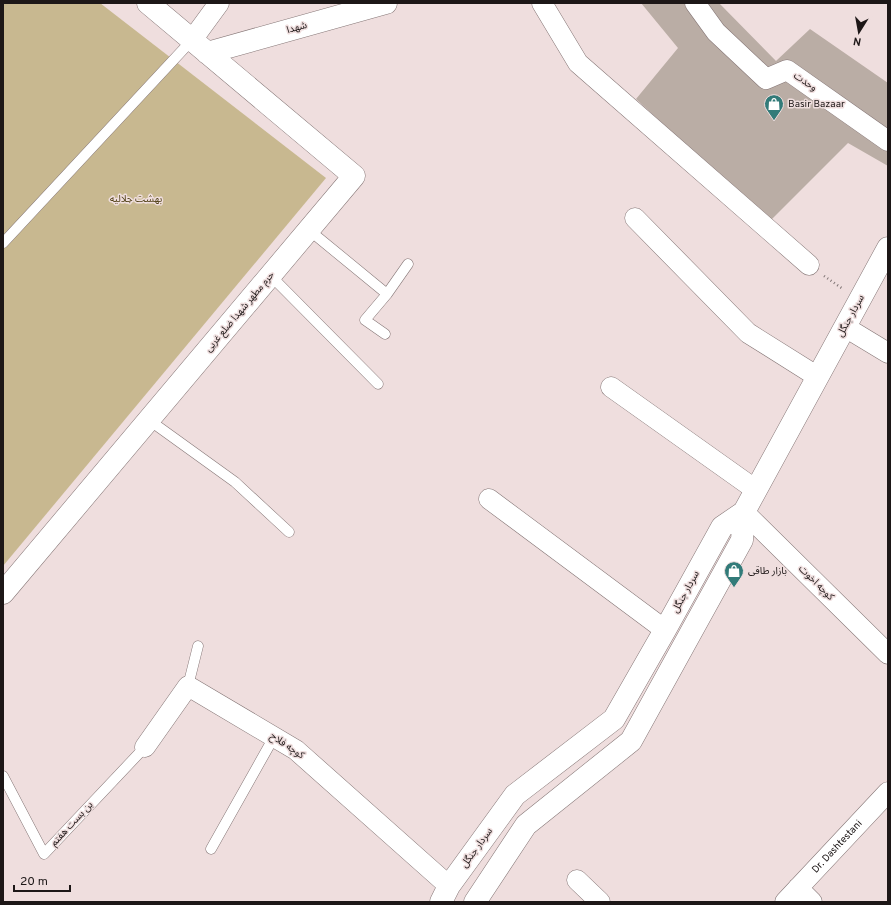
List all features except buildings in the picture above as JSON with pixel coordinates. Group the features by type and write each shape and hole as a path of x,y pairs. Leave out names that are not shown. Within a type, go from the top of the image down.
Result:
{"main road":[{"path":"148,3 199,46"},
{"name":"شهدا","path":"199,46 386,3"},
{"name":"حرم مطهر شهدا ضلع غربی","path":"3,594 354,176 199,46"},
{"name":"سردار جنگل","path":"445,894 515,795 614,719 722,526 744,512 888,248"},
{"path":"476,902 526,825 631,741 742,540 744,512"}],"street":[{"path":"199,46 219,3"},
{"path":"542,3 578,63 809,265"},
{"name":"وحدت","path":"695,3 716,32 766,79 787,70 888,141"},
{"path":"635,218 748,333 818,377"},
{"path":"845,327 888,353"},
{"path":"611,387 756,490"},
{"path":"489,499 665,630"},
{"name":"کوچه اخوت","path":"744,512 888,654"},
{"path":"145,747 188,686"},
{"name":"کوچه فلاح","path":"188,686 296,750 445,894"},
{"name":"Dr. Dashtestani","path":"792,895 888,792"},
{"path":"577,880 600,902"},
{"path":"792,895 812,902"}],"lane":[{"path":"3,243 199,46"},
{"path":"309,230 387,294"},
{"path":"385,334 366,320 408,264"},
{"path":"270,276 378,384"},
{"path":"149,420 235,482 289,532"},
{"path":"188,686 198,646"},
{"path":"211,849 274,737"},
{"name":"بن بست هفتم","path":"3,776 44,854 145,747"}],"path":[{"path":"809,265 860,300"}],"green space":[{"name":"بهشت جلالیه","path":"3,3 100,3 326,178 3,566"}],"place":[{"name":"Basir Bazaar","path":"774,121"},
{"name":"بازار طاقی","path":"734,588"}]}
